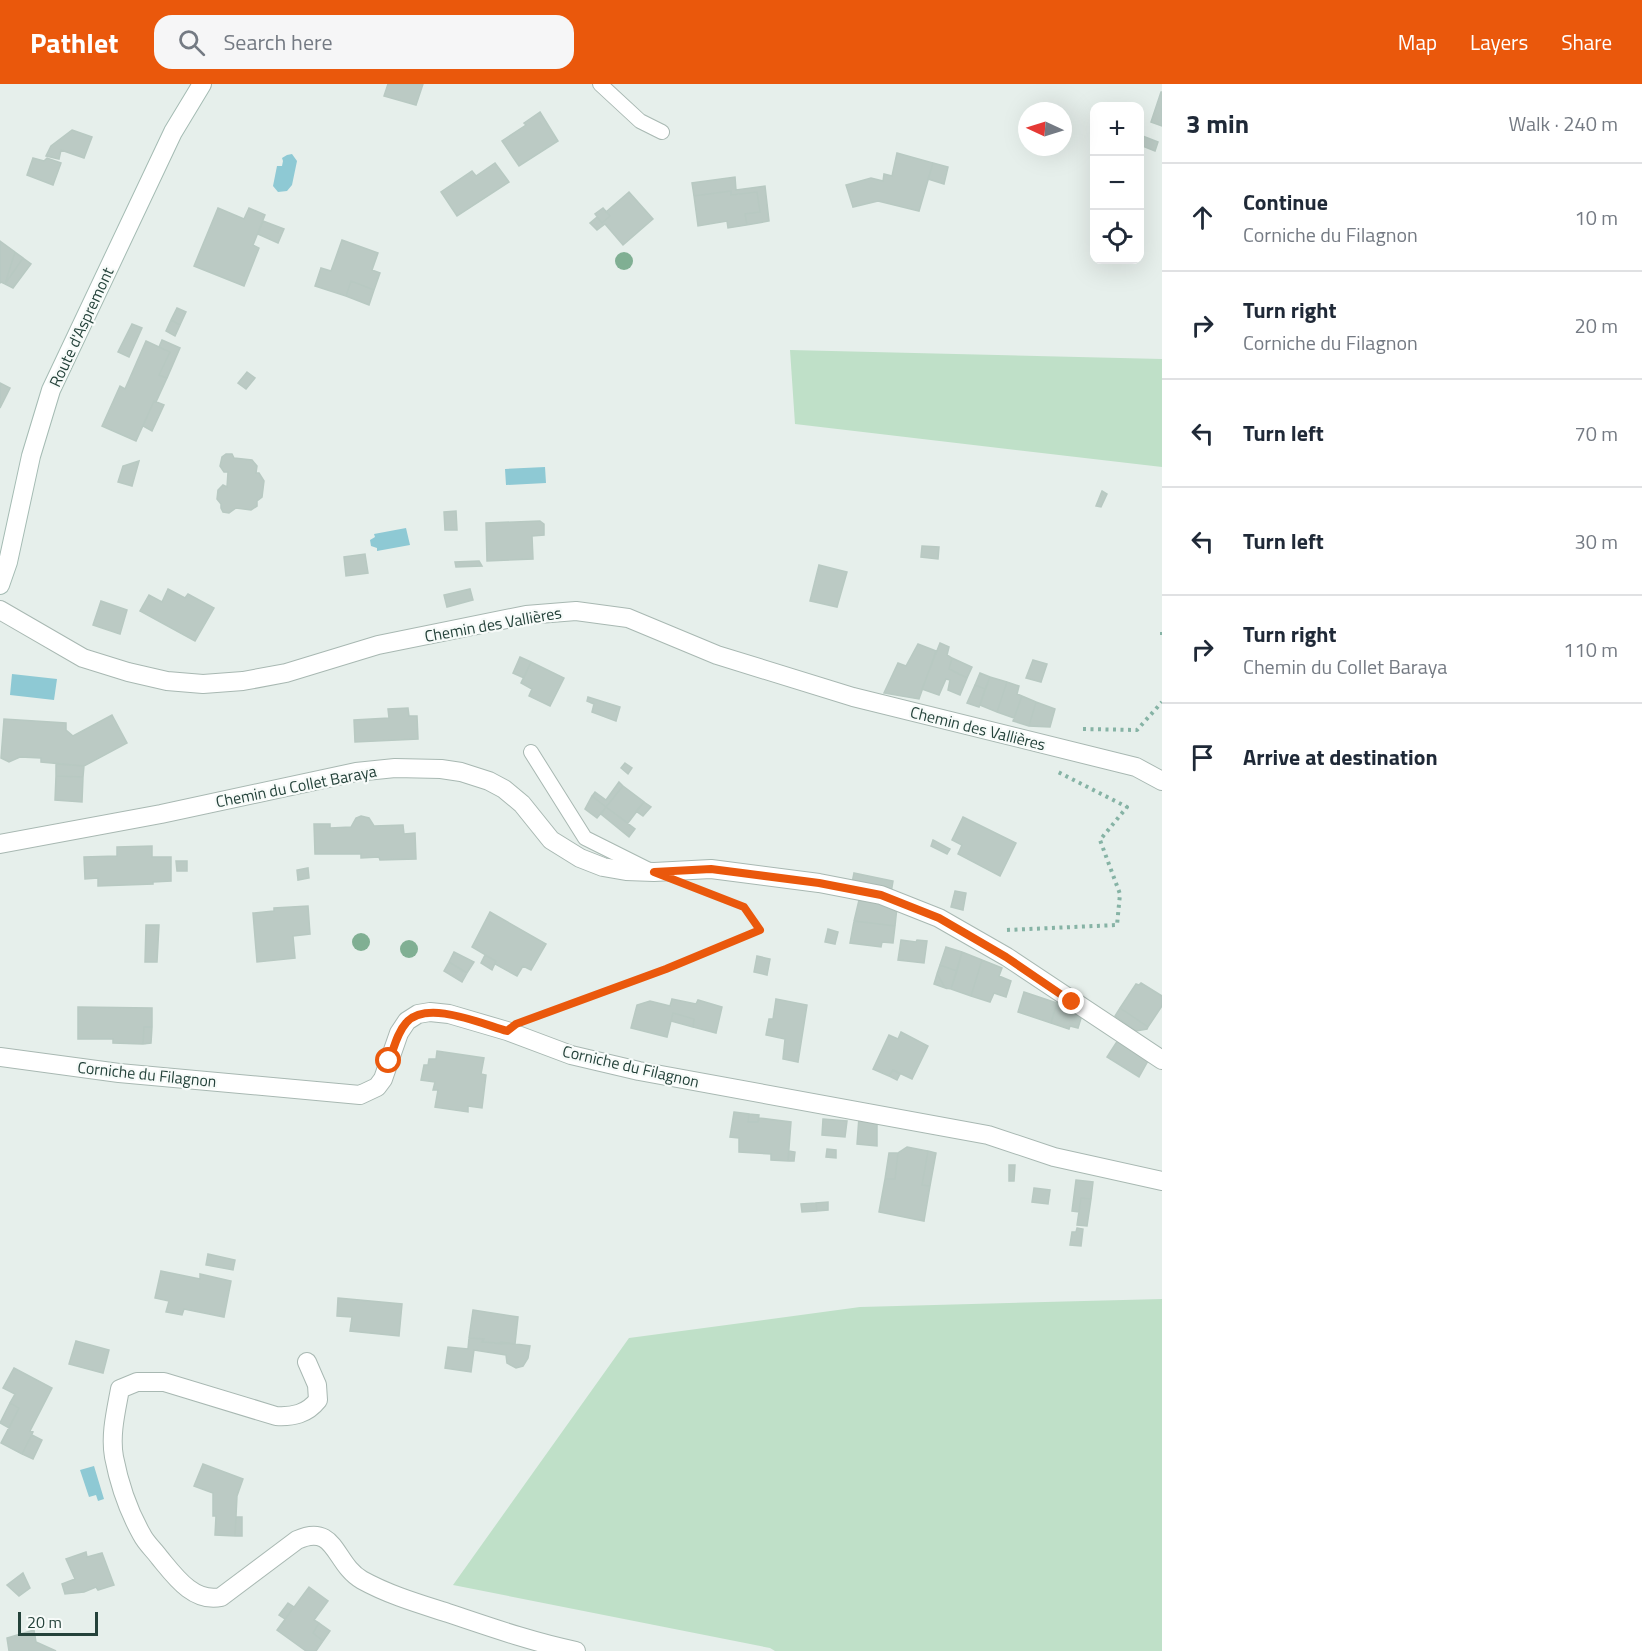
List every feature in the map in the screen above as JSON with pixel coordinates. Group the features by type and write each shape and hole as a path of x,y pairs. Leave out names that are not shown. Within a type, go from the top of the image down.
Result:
{"street":[{"name":"Route d'Aspremont","path":"0,585 8,562 31,456 51,390 173,132 202,84"},
{"name":"Chemin des Vallières","path":"0,610 83,658 167,681 203,684 243,681 286,673 378,645 526,615 576,611 628,618 717,655 853,697 1136,767 1162,781"},
{"name":"Chemin du Collet Baraya","path":"0,844 161,814 356,772 395,768 441,769 489,781 504,789 522,804 551,840 580,858 603,867 654,872 711,869 819,883 881,895 939,918 1006,957 1162,1060"},
{"name":"Corniche du Filagnon","path":"0,1057 119,1073 360,1095 377,1087 383,1079 399,1033 407,1021 418,1014 430,1012 449,1014 507,1031 571,1055 639,1071 988,1135 1054,1157 1162,1181"},
{"path":"307,1362 317,1385 318,1400 312,1408 289,1417 276,1416 164,1382 137,1382 120,1389 114,1424 114,1455 123,1490 142,1536 174,1576 197,1594 212,1598 221,1597 297,1540 308,1535 319,1535 328,1540 346,1566 361,1580 427,1606 576,1651"}],"lane":[{"path":"600,84 640,121 662,132"},
{"path":"531,752 585,838 654,872"}],"path":[{"path":"964,933 1117,925 1119,894 1100,840 1127,807 1055,771 1052,746 1077,729 1137,730 1162,702"},
{"path":"507,1031 516,1024 666,969 760,930 744,907 704,892"}],"green space":[{"path":"790,350 1162,359 1162,467 795,424"},
{"path":"1162,1299 1162,1651 775,1651 770,1648 453,1585 629,1338 860,1307"}],"water":[{"path":"292,154 297,161 292,185 287,191 278,192 273,186 277,166 282,166 282,158"},
{"path":"545,467 546,483 506,485 505,469"},
{"path":"406,528 410,545 377,551 377,548 371,546 370,540 375,537 374,534"},
{"path":"12,674 57,679 54,700 10,695"},
{"path":"94,1466 104,1499 98,1501 96,1495 89,1497 80,1470"}],"building":[{"path":"388,84 423,84 416,105 384,96"},
{"path":"1162,92 1162,126 1151,122"},
{"path":"540,112 558,141 519,166 502,141 526,125 524,123"},
{"path":"72,130 92,137 84,158 61,150 59,159 46,156 51,146"},
{"path":"1144,137 1158,142 1155,151 1144,147"},
{"path":"897,153 933,163 919,211 878,201 853,207 846,185 871,178 883,181 884,174 892,176"},
{"path":"33,158 44,161 47,158 61,163 53,185 27,175"},
{"path":"495,163 509,182 457,216 441,192 472,171 476,176"},
{"path":"933,163 948,167 944,184 928,179"},
{"path":"735,177 736,190 765,186 769,221 747,225 745,214 760,212 757,192 731,195 731,191 694,196 692,183"},
{"path":"731,191 731,195 757,192 760,212 745,214 747,225 728,228 727,221 698,226 694,196"},
{"path":"629,192 653,219 623,245 605,224 597,230 590,223 597,217 602,223 610,216 606,212"},
{"path":"218,208 244,219 249,208 265,215 253,245 259,248 244,286 194,266"},
{"path":"603,208 610,216 602,223 595,214"},
{"path":"263,221 284,229 278,243 258,234"},
{"path":"342,240 378,253 372,270 380,273 374,290 351,281 346,296 315,286 321,268 331,271"},
{"path":"0,241 15,252 5,284 0,283"},
{"path":"15,252 23,258 5,284"},
{"path":"23,258 31,264 13,288 5,284"},
{"path":"351,281 374,290 369,305 346,296"},
{"path":"177,308 186,312 180,325 171,320"},
{"path":"171,320 180,325 175,336 166,331"},
{"path":"132,324 142,328 129,357 118,352"},
{"path":"162,340 180,348 167,378 159,375 170,352 159,347"},
{"path":"146,341 170,352 159,375 167,378 136,441 102,426 120,386 125,389"},
{"path":"247,372 255,378 246,389 238,383"},
{"path":"0,383 10,388 0,408"},
{"path":"154,401 164,405 152,431 143,426"},
{"path":"232,454 234,458 252,460 257,466 256,473 259,473 264,481 262,497 257,501 257,506 251,510 236,508 229,513 223,512 221,508 217,499 218,490 223,485 227,487 228,472 224,472 220,466 222,457"},
{"path":"139,461 132,486 118,482 123,466"},
{"path":"1102,491 1107,494 1101,507 1096,506"},
{"path":"456,511 457,530 445,530 444,512"},
{"path":"540,521 544,524 544,535 532,536 533,559 487,561 486,523"},
{"path":"922,546 939,547 938,559 921,557"},
{"path":"365,554 368,573 346,576 344,557"},
{"path":"479,561 482,566 456,567 455,562"},
{"path":"819,565 847,572 837,607 810,601"},
{"path":"168,589 185,598 188,594 214,608 195,641 140,611 149,595 162,602"},
{"path":"470,589 473,600 447,607 444,595"},
{"path":"101,601 127,610 120,634 93,625"},
{"path":"940,643 949,647 947,655 952,658 949,669 967,678 960,695 948,690 950,680 946,679 939,695 922,689"},
{"path":"918,644 936,651 919,699 884,693 898,663 906,666"},
{"path":"520,657 531,662 524,678 513,673"},
{"path":"952,658 972,667 967,678 949,669"},
{"path":"1033,660 1047,664 1041,682 1026,678"},
{"path":"531,662 564,678 550,706 529,696 532,689 521,683"},
{"path":"980,673 990,677 985,689 975,685"},
{"path":"990,677 1007,682 997,712 980,705"},
{"path":"1007,682 1019,686 1017,694 1022,696 1014,718 997,712"},
{"path":"975,685 985,689 979,707 967,703"},
{"path":"1022,696 1036,702 1029,726 1013,721"},
{"path":"588,697 620,707 616,721 592,712 594,704 587,701"},
{"path":"1036,702 1055,709 1050,727 1029,726"},
{"path":"408,708 409,716 417,716 418,739 355,742 354,720 389,718 388,709"},
{"path":"112,715 127,743 84,766 41,762 41,758 20,757 9,762 1,758 4,719 66,723 66,730 73,736"},
{"path":"625,763 632,768 628,774 621,768"},
{"path":"56,764 84,766 83,777 56,776"},
{"path":"56,776 83,777 82,802 55,800"},
{"path":"619,782 623,786 606,807 592,796 595,792 606,800"},
{"path":"623,786 644,802 628,823 606,807"},
{"path":"592,796 606,807 597,818 585,809"},
{"path":"644,802 651,807 643,816 636,811"},
{"path":"606,807 635,829 629,837 601,814"},
{"path":"361,816 369,818 374,826 403,825 404,834 415,833 416,859 380,860 379,857 361,858 361,854 315,854 314,824 330,824 330,828 351,827 356,818"},
{"path":"963,817 1016,843 1000,876 958,854 962,845 952,840"},
{"path":"933,840 950,849 947,854 931,846"},
{"path":"152,846 152,857 171,857 171,881 98,886 98,878 85,879 84,857 117,856 117,847"},
{"path":"176,861 187,861 187,871 177,871"},
{"path":"308,868 309,878 298,880 297,870"},
{"path":"854,873 893,881 891,893 852,883"},
{"path":"955,891 966,893 963,910 951,907"},
{"path":"859,900 897,907 895,926 854,921"},
{"path":"308,906 310,934 293,936 295,958 257,962 253,913 274,911 274,908"},
{"path":"490,912 546,944 531,970 523,966 517,976 495,964 496,961 472,947"},
{"path":"854,921 895,926 893,943 882,942 881,947 850,943"},
{"path":"146,925 159,925 157,962 145,962"},
{"path":"828,929 838,932 835,944 825,942"},
{"path":"901,940 927,941 924,963 898,960"},
{"path":"946,947 962,952 957,971 940,965"},
{"path":"454,952 474,962 467,973 449,962"},
{"path":"962,952 982,960 971,996 951,989"},
{"path":"485,955 496,961 492,970 481,963"},
{"path":"757,956 770,959 767,975 754,972"},
{"path":"982,960 1002,968 999,976 1011,981 1006,997 994,993 990,1002 971,996"},
{"path":"449,962 467,973 462,982 444,971"},
{"path":"940,965 957,971 951,989 945,988 937,974"},
{"path":"937,974 942,982 945,988 934,984"},
{"path":"1141,983 1162,996 1162,1006 1148,1027 1120,1008 1136,984"},
{"path":"1024,992 1057,1003 1051,1023 1018,1012"},
{"path":"672,999 696,1004 698,1000 722,1007 716,1033 693,1027 694,1019 673,1013 667,1037 631,1028 637,1005 650,1001 670,1006"},
{"path":"776,999 807,1005 798,1062 783,1059 785,1039 766,1035 769,1019 773,1019"},
{"path":"1057,1003 1077,1010 1082,1015 1078,1028 1070,1026 1069,1029 1051,1023"},
{"path":"78,1007 152,1008 152,1027 144,1027 143,1044 113,1043 113,1039 78,1039"},
{"path":"1120,1008 1148,1027 1147,1029 1136,1031 1115,1016"},
{"path":"673,1013 694,1019 693,1027 671,1021"},
{"path":"144,1027 152,1027 151,1043 143,1044"},
{"path":"901,1032 928,1046 912,1079 893,1070 889,1076 873,1069 889,1035 898,1039"},
{"path":"1118,1040 1149,1059 1139,1077 1107,1057"},
{"path":"437,1051 484,1058 481,1074 486,1075 482,1108 468,1106 468,1112 435,1107 438,1090 433,1090 435,1082 421,1080 424,1065 428,1065 429,1059 436,1059"},
{"path":"893,1070 900,1074 897,1080 889,1076"},
{"path":"734,1112 749,1114 748,1122 758,1122 759,1118 791,1122 788,1161 771,1160 771,1154 739,1152 739,1138 730,1137"},
{"path":"749,1114 759,1115 758,1122 748,1122"},
{"path":"859,1117 877,1118 877,1146 857,1144"},
{"path":"823,1119 847,1121 845,1137 822,1135"},
{"path":"907,1147 928,1151 922,1185 930,1186 924,1221 879,1212 885,1179 895,1179 898,1153"},
{"path":"827,1149 836,1150 836,1158 826,1157"},
{"path":"789,1151 795,1152 794,1161 788,1161"},
{"path":"928,1151 936,1153 930,1186 922,1185"},
{"path":"889,1153 898,1153 895,1179 885,1179"},
{"path":"1009,1165 1015,1165 1014,1181 1009,1181"},
{"path":"1076,1180 1093,1182 1091,1199 1081,1198 1079,1212 1072,1211"},
{"path":"1034,1188 1050,1190 1048,1204 1032,1202"},
{"path":"1081,1198 1091,1199 1087,1226 1077,1225"},
{"path":"828,1202 828,1210 817,1211 816,1203"},
{"path":"816,1203 817,1211 802,1212 801,1204"},
{"path":"1077,1228 1083,1229 1081,1246 1070,1245 1072,1232 1076,1232"},
{"path":"208,1254 235,1260 233,1270 206,1265"},
{"path":"161,1271 200,1279 200,1274 231,1281 224,1317 184,1309 182,1315 166,1312 169,1301 155,1298"},
{"path":"338,1298 402,1304 399,1336 350,1331 352,1317 337,1316"},
{"path":"473,1310 518,1317 515,1344 482,1342 484,1339 469,1338"},
{"path":"469,1338 484,1339 482,1342 530,1346 528,1358 523,1366 516,1368 507,1363 506,1355 474,1350 471,1372 445,1368 448,1347 468,1349"},
{"path":"76,1341 109,1350 103,1373 69,1364"},
{"path":"14,1368 52,1388 30,1431 33,1432 22,1454 1,1443 19,1408 10,1403 15,1394 3,1388"},
{"path":"10,1403 19,1408 9,1428 0,1423"},
{"path":"32,1435 42,1440 33,1459 22,1454"},
{"path":"203,1464 243,1479 237,1496 235,1536 215,1535 216,1516 213,1516 213,1493 194,1486"},
{"path":"236,1517 242,1517 242,1536 235,1536"},
{"path":"86,1552 87,1557 102,1553 114,1585 98,1590 96,1587 84,1592 65,1594 62,1584 75,1579 66,1559"},
{"path":"23,1573 30,1588 19,1596 7,1585"},
{"path":"309,1587 328,1601 314,1620 319,1623 313,1633 323,1641 316,1651 306,1651 277,1630"},
{"path":"288,1603 294,1607 285,1619 279,1615"},
{"path":"319,1623 330,1631 323,1641 313,1633"},
{"path":"34,1630 36,1642 56,1651 9,1651 7,1638"}],"route":[{"path":"389,1061 399,1033 407,1021 418,1014 430,1012 449,1014 507,1031 516,1024 666,969 760,930 744,907 654,872 711,869 819,883 881,895 939,918 1006,957 1072,1002"}]}
